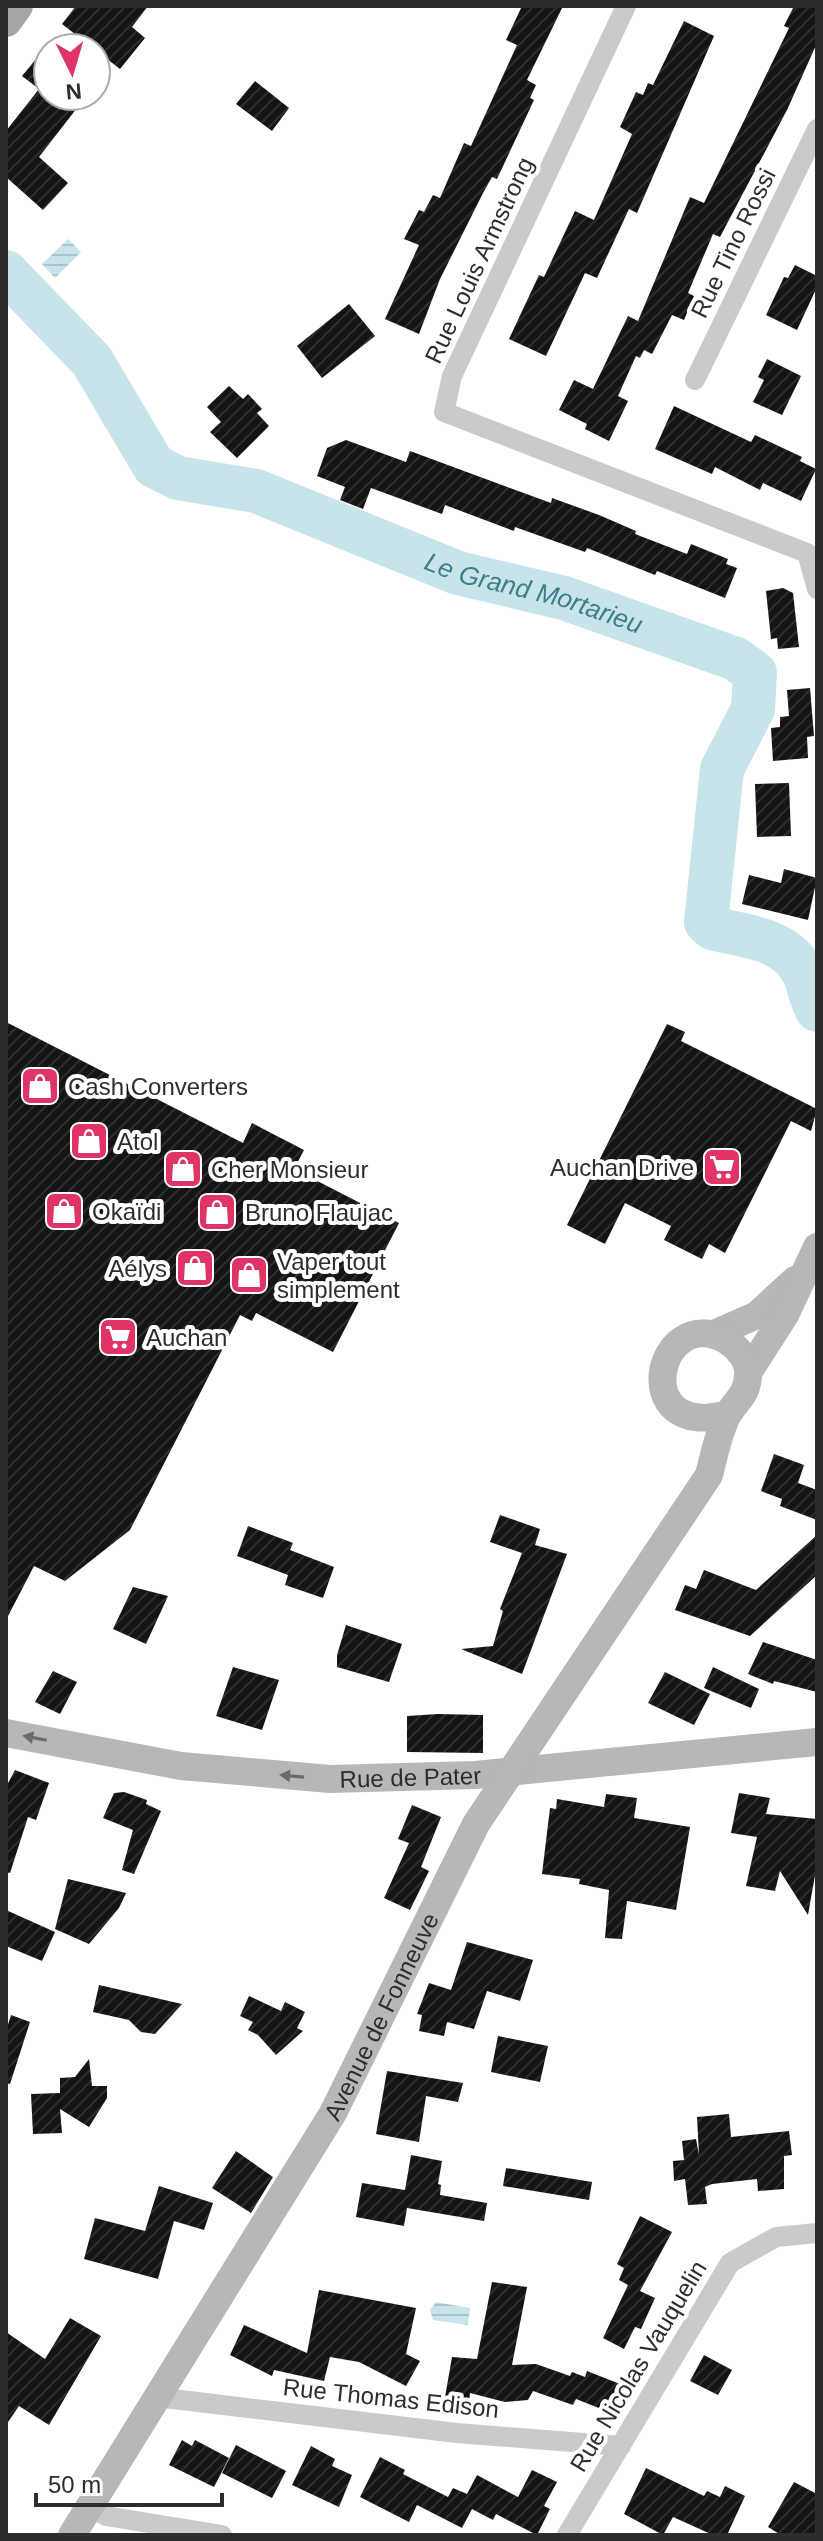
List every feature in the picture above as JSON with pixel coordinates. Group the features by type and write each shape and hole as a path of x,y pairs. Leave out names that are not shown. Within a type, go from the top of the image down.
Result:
{"main road":[{"path":"6,21 17,6"}],"street":[{"name":"Rue Louis Armstrong","path":"626,6 452,376 444,412 807,553 817,589"},
{"name":"Rue Tino Rossi","path":"695,380 816,135"},
{"name":"Avenue de Fonneuve","path":"693,1499 700,1460 693,1434 661,1386 665,1358 685,1337 714,1334 757,1315 812,1258"},
{"name":"Avenue de Fonneuve","path":"72,2535 333,2113 476,1824 709,1475 728,1414 745,1396 749,1371 785,1315 812,1258"},
{"path":"714,1334 737,1347 749,1371"},
{"path":"676,1411 702,1421 728,1414"},
{"name":"Rue de Pater","path":"6,1733 181,1766 330,1779 509,1771 817,1742"},
{"name":"Rue Nicolas Vauquelin","path":"567,2535 730,2263 776,2237 817,2233"},
{"name":"Rue Thomas Edison","path":"156,2397 457,2433 621,2446"},
{"path":"89,2507 106,2516 222,2535"}],"water":[{"path":"68,239 81,252 55,278 42,264"},
{"path":"436,2302 470,2308 468,2325 433,2320 430,2310"}],"building":[{"path":"76,6 148,6 132,27 145,38 120,69 112,63 112,32 72,32 62,24"},
{"path":"522,6 563,6 527,80 536,85 530,98 534,100 497,179 492,177 440,279 419,334 385,319 419,245 404,239 419,210 424,212 433,195 440,198 464,143 471,146 517,45 506,40"},
{"path":"794,6 817,6 817,43 787,110 720,237 713,234 688,293 694,296 684,320 672,315 652,354 644,350 640,358 636,356 618,396 628,401 609,441 585,429 587,424 559,410 574,380 593,389 628,316 638,321 690,197 704,203 789,28 784,26"},
{"path":"684,21 714,36 637,213 629,209 597,278 585,273 546,356 509,339 539,275 544,277 575,211 594,220 632,134 620,127 636,92 643,95 648,83 653,85"},
{"path":"32,64 32,84 22,76"},
{"path":"255,81 289,108 272,131 236,104"},
{"path":"32,98 32,112 74,112 39,157 68,183 43,210 6,177 6,131"},
{"path":"795,265 817,276 817,287 797,330 766,315 784,277 788,278"},
{"path":"349,304 375,336 322,378 297,346"},
{"path":"767,359 801,376 782,415 753,402 764,380 758,377"},
{"path":"229,386 243,399 248,394 262,409 257,413 269,426 237,458 210,432 221,422 207,407"},
{"path":"674,406 751,442 755,435 802,457 800,461 816,469 801,501 763,483 760,490 715,467 712,474 655,449"},
{"path":"346,440 406,462 410,451 551,503 552,498 599,515 636,531 635,534 687,554 691,544 728,559 726,564 737,568 725,598 657,571 655,575 587,548 585,552 515,527 514,531 445,505 442,514 371,488 363,509 340,500 345,487 317,476 327,448"},
{"path":"783,588 793,593 799,647 778,649 777,638 771,639 766,591"},
{"path":"810,688 814,736 807,737 808,758 773,761 771,728 780,727 780,717 789,716 787,690"},
{"path":"789,783 791,836 757,837 755,784"},
{"path":"784,869 817,878 808,920 742,904 749,875 781,883"},
{"name":"Auchan","path":"6,1022 243,1143 252,1123 304,1150 294,1169 399,1223 333,1352 256,1313 252,1321 240,1315 130,1530 65,1581 34,1566 6,1620"},
{"path":"667,1024 685,1032 681,1041 817,1109 811,1131 791,1121 725,1253 709,1244 702,1259 664,1240 671,1226 625,1203 605,1244 567,1225"},
{"path":"774,1454 804,1465 798,1483 817,1490 817,1520 780,1506 782,1499 761,1491"},
{"path":"500,1515 540,1529 535,1545 567,1554 522,1674 461,1649 493,1646 503,1611 500,1609 522,1553 490,1542"},
{"path":"248,1526 293,1543 290,1550 334,1567 323,1598 285,1585 288,1575 237,1556"},
{"path":"817,1535 817,1575 750,1636 675,1610 685,1585 696,1589 704,1570 756,1590"},
{"path":"133,1587 168,1596 146,1644 113,1629"},
{"path":"346,1625 402,1644 389,1682 337,1667 337,1655"},
{"path":"763,1642 817,1660 817,1692 774,1681 773,1684 748,1674"},
{"path":"233,1667 279,1680 262,1730 216,1716"},
{"path":"713,1667 759,1689 751,1708 704,1688"},
{"path":"53,1671 77,1682 60,1714 35,1702"},
{"path":"665,1672 710,1694 694,1725 648,1703"},
{"path":"483,1715 483,1753 407,1752 407,1716"},
{"path":"15,1770 49,1783 36,1820 28,1817 10,1873 6,1872 6,1787"},
{"path":"124,1792 147,1800 146,1804 161,1811 134,1874 122,1870 133,1830 103,1818 114,1793"},
{"path":"739,1793 770,1798 766,1814 817,1819 817,1864 808,1915 780,1871 775,1891 746,1886 757,1837 731,1833"},
{"path":"606,1794 637,1798 634,1818 690,1827 676,1910 627,1901 622,1939 605,1938 609,1890 579,1884 580,1879 542,1874 550,1808 556,1809 557,1799 604,1807"},
{"path":"412,1805 441,1817 421,1867 429,1871 410,1910 384,1898 409,1843 398,1839"},
{"path":"68,1879 126,1893 119,1908 89,1944 55,1929"},
{"path":"6,1910 55,1932 42,1961 6,1946"},
{"path":"467,1942 533,1960 520,2001 487,1991 474,2029 447,2022 444,2036 419,2031 422,2015 417,2014 429,1983 451,1990"},
{"path":"99,1985 182,2004 155,2034 141,2032 129,2020 93,2012"},
{"path":"249,1996 281,2011 285,2002 305,2012 297,2028 303,2031 276,2055 258,2035 248,2030 253,2022 240,2016"},
{"path":"11,2015 30,2022 10,2084 6,2083 6,2031"},
{"path":"498,2036 548,2046 540,2082 491,2072"},
{"path":"89,2059 92,2086 107,2086 107,2098 89,2127 60,2109 62,2133 33,2134 31,2094 60,2093 60,2078 75,2077"},
{"path":"387,2071 463,2083 458,2102 426,2096 419,2142 376,2134"},
{"path":"729,2114 731,2137 789,2131 792,2155 784,2156 784,2189 758,2191 757,2179 712,2184 705,2187 707,2204 688,2205 685,2179 674,2181 673,2161 684,2160 682,2141 696,2139 699,2155 697,2117"},
{"path":"236,2151 273,2177 251,2213 212,2188"},
{"path":"411,2155 442,2161 438,2184 441,2185 440,2195 487,2203 484,2221 407,2208 404,2226 356,2217 362,2183 405,2190"},
{"path":"506,2168 592,2182 589,2200 503,2186"},
{"path":"159,2186 213,2203 204,2230 174,2221 158,2279 84,2259 95,2218 145,2231"},
{"path":"640,2216 672,2232 640,2291 655,2298 641,2329 635,2327 624,2349 603,2338 628,2285 619,2280 624,2268 617,2264"},
{"path":"492,2282 527,2287 512,2365 536,2364 570,2376 572,2372 585,2377 587,2371 620,2384 609,2412 576,2399 573,2405 533,2391 528,2400 505,2402 470,2393 469,2404 444,2403 452,2357 477,2359"},
{"path":"319,2290 416,2308 406,2354 420,2361 406,2386 359,2362 330,2357 324,2381 274,2370 272,2376 230,2355 244,2325 307,2353"},
{"path":"70,2318 101,2336 49,2425 19,2406 6,2425 6,2332 45,2359"},
{"path":"704,2355 732,2370 718,2395 690,2381"},
{"path":"182,2440 192,2446 195,2440 229,2458 214,2487 169,2465"},
{"path":"236,2445 286,2471 272,2498 222,2473"},
{"path":"311,2446 335,2459 332,2466 352,2475 339,2507 292,2485"},
{"path":"380,2457 405,2470 403,2474 448,2497 453,2488 467,2494 477,2475 518,2497 532,2470 557,2482 544,2506 550,2509 537,2535 496,2514 493,2520 472,2509 462,2528 417,2505 409,2522 360,2497"},
{"path":"646,2468 704,2496 707,2491 720,2497 725,2486 745,2496 727,2535 713,2535 673,2517 663,2535 624,2514"},
{"path":"794,2482 817,2494 817,2535 781,2535 768,2527"}],"waterway":[{"name":"Le Grand Mortarieu","path":"6,272 92,361 154,466 178,478 256,491 458,573 564,598 736,659 755,673 753,709 722,769 706,922 712,928 752,937 787,953 804,974 817,1010"}],"place":[{"name":"Cash Converters","path":"40,1086"},
{"name":"Atol","path":"89,1141"},
{"name":"Auchan Drive","path":"722,1167"},
{"name":"Cher Monsieur","path":"183,1169"},
{"name":"Okaïdi","path":"64,1211"},
{"name":"Bruno Flaujac","path":"217,1212"},
{"name":"Aélys","path":"195,1268"},
{"name":"Vaper tout simplement","path":"249,1275"},
{"name":"Auchan","path":"118,1337"}]}
